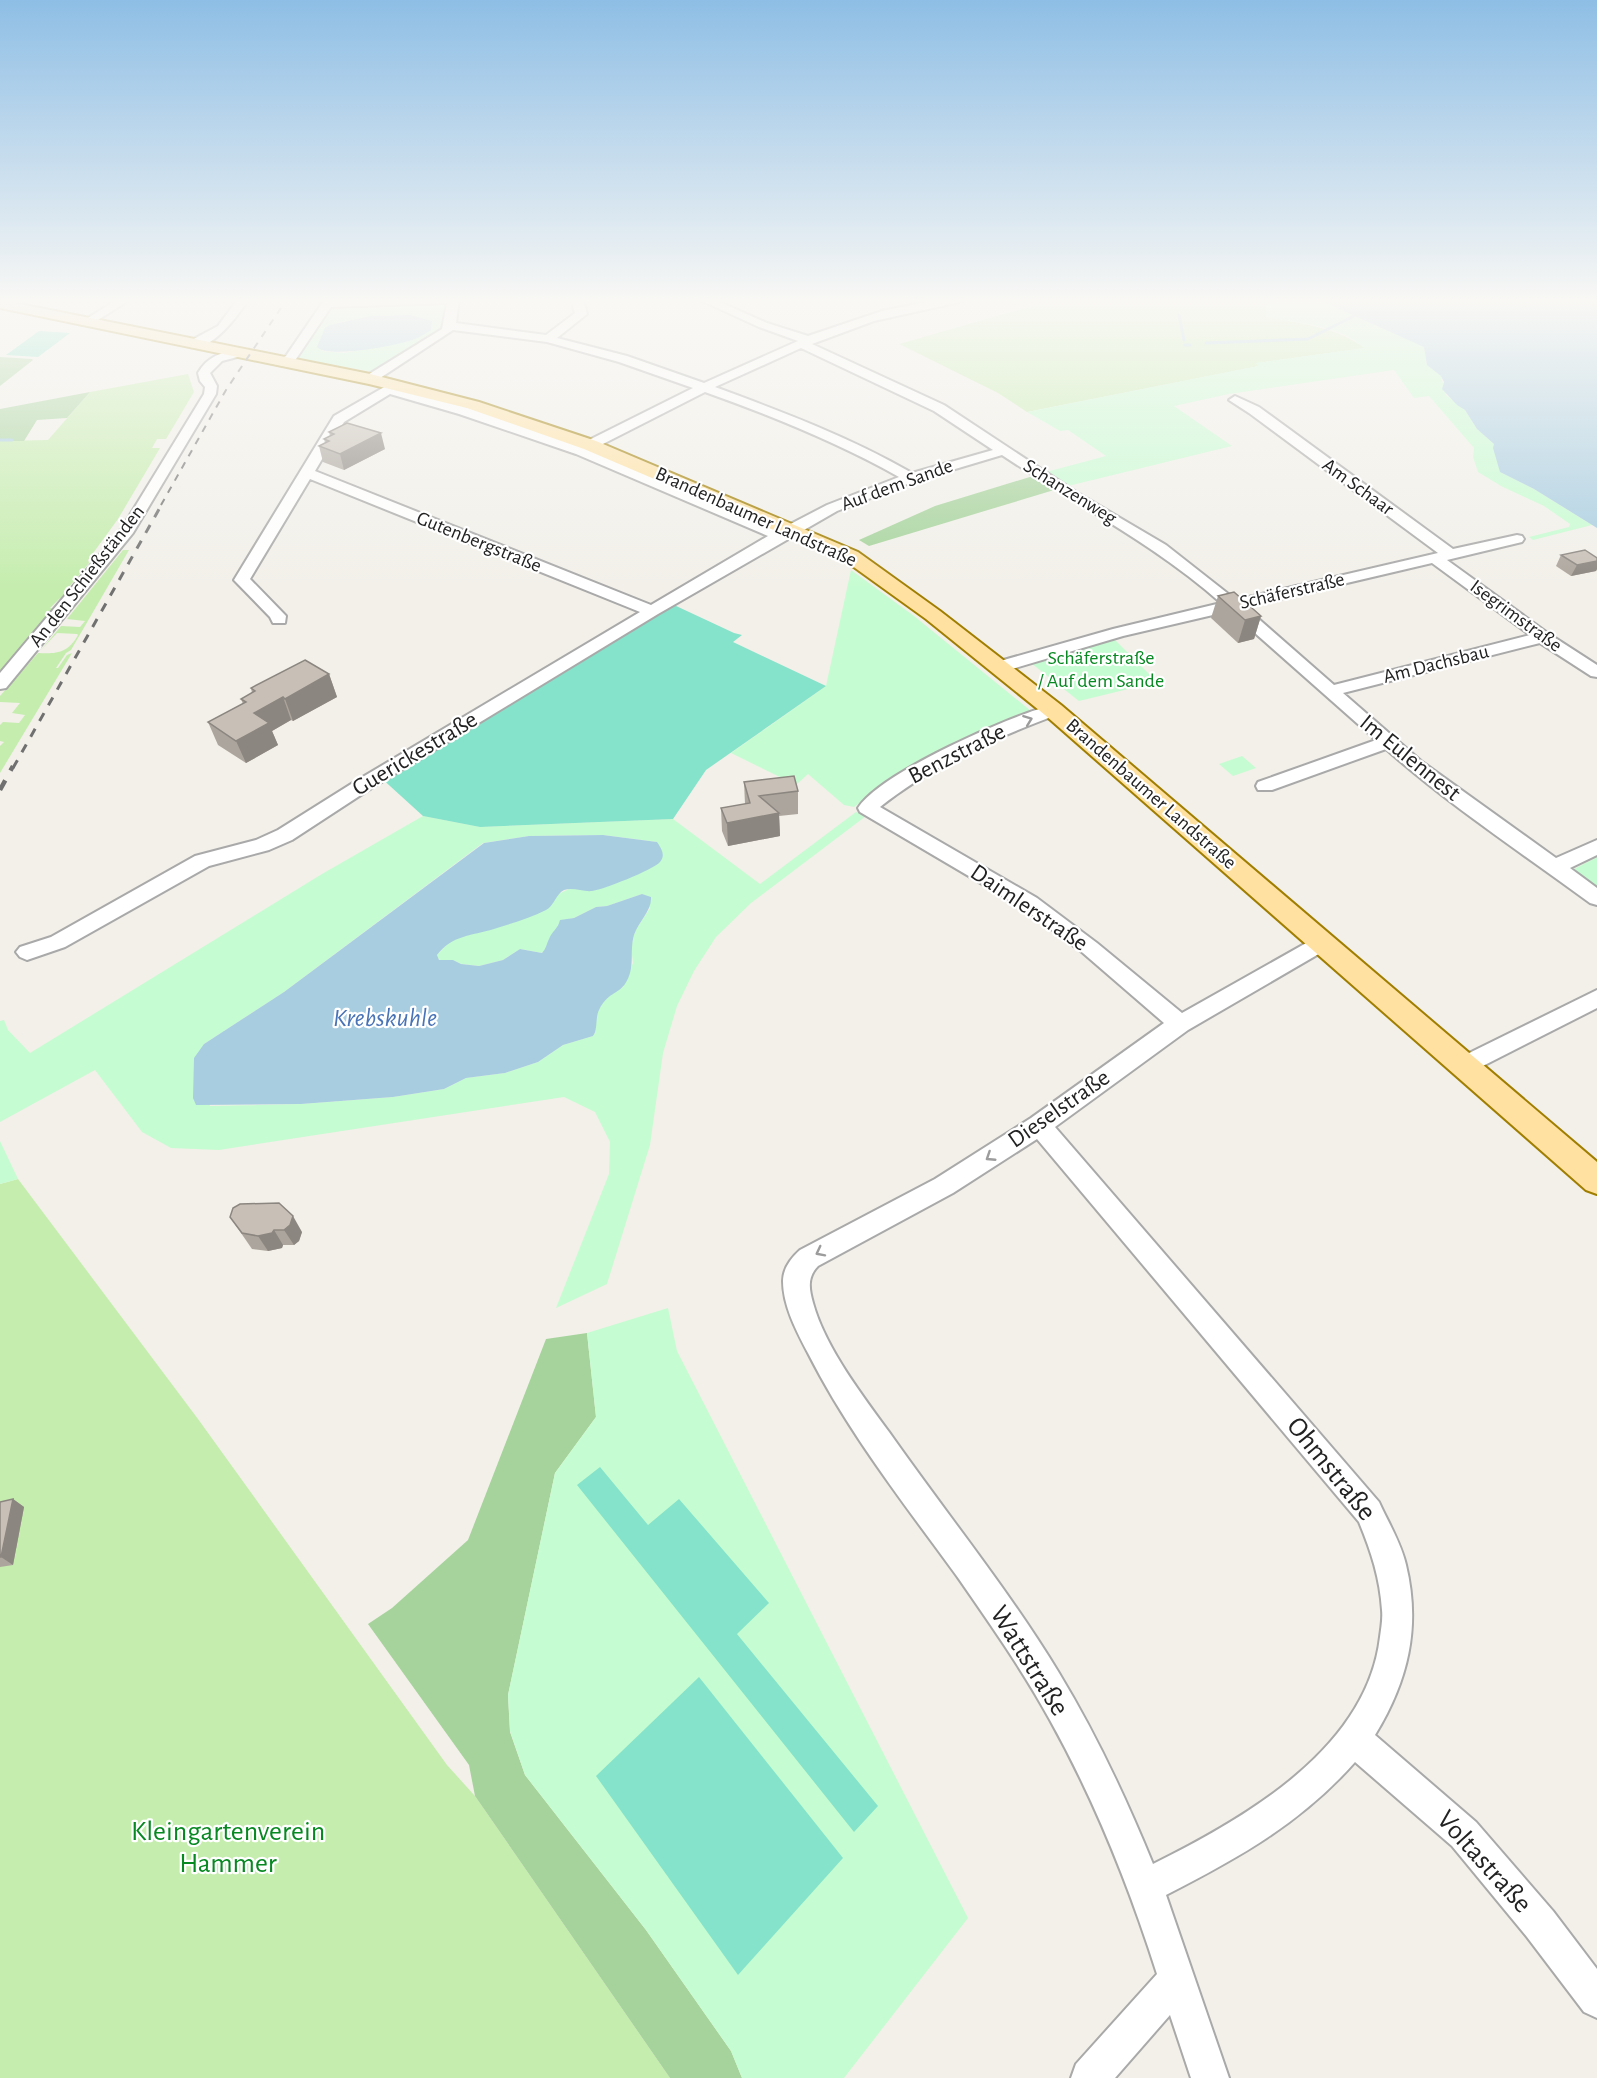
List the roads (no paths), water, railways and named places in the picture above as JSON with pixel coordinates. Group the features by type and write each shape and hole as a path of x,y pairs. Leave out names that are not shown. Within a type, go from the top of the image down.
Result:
{"main road":[{"name":"Brandenbaumer Landstraße","path":"428,396 482,408 590,445 786,533 863,563 1053,710 1597,1181"}],"street":[{"name":"An den Schießständen","path":"0,684 131,525 205,401 204,396"},
{"path":"279,620 278,615 242,580 339,419 379,396"},
{"name":"Brandenbaumer Landstraße","path":"418,396 581,451 786,533"},
{"path":"590,445 688,396"},
{"path":"727,396 786,417 865,452 910,478"},
{"name":"Schanzenweg","path":"916,396 1006,450 1071,495 1161,548 1189,568 1232,605"},
{"name":"Am Schaar","path":"1235,400 1254,410 1443,557"},
{"name":"Auf dem Sande","path":"786,533 832,508 910,478 1006,450"},
{"name":"Gutenbergstraße","path":"306,472 652,611"},
{"name":"Guerickestraße","path":"27,952 58,942 202,861 262,845 285,835 363,785 786,533"},
{"name":"Schäferstraße","path":"999,667 1075,644 1232,605 1517,539"},
{"name":"Isegrimstraße","path":"1443,557 1543,637 1597,672"},
{"name":"Im Eulennest","path":"1232,605 1387,742 1553,868 1597,898"},
{"name":"Am Dachsbau","path":"1329,691 1543,637"},
{"name":"Benzstraße","path":"867,808 912,775 956,749 1053,710"},
{"path":"1265,786 1387,742"},
{"name":"Daimlerstraße","path":"867,808 1030,903 1090,948 1180,1024"},
{"path":"1553,868 1597,847"},
{"name":"Dieselstraße","path":"797,1273 801,1265 809,1258 944,1186 1039,1125 1180,1024 1322,944"},
{"path":"1463,1066 1597,998"},
{"name":"Ohmstraße","path":"1039,1125 1369,1512 1382,1535 1394,1573 1397,1594 1399,1618 1397,1651 1388,1677 1355,1740 1302,1792 1239,1838 1145,1887"},
{"name":"Wattstraße","path":"797,1273 798,1296 825,1357 874,1436 1048,1685 1097,1779 1145,1887 1210,2078"},
{"name":"Voltastraße","path":"1355,1740 1464,1834 1540,1924 1597,1999"},
{"path":"1090,2078 1126,2034 1176,1981"}],"water":[{"path":"1449,396 1597,396 1597,528 1534,489 1500,472 1493,448 1494,444 1477,429 1465,410"},
{"name":"Krebskuhle","path":"603,835 657,842 663,857 655,866 598,890 564,890 546,910 513,923 462,937 449,943 437,955 439,960 453,960 461,964 479,966 503,960 520,949 542,953 560,920 574,918 596,907 607,906 642,894 651,897 647,912 634,935 628,978 622,987 602,1004 593,1036 563,1045 538,1062 505,1073 466,1078 444,1089 393,1097 301,1104 196,1105 193,1098 194,1058 204,1044 284,992 484,843 529,836"}],"waterway":[{"path":"0,440 12,440"}],"railway":[{"path":"161,505 223,396"},
{"path":"13,768 162,504"},
{"path":"0,790 13,766"}],"park label":[{"name":"Schäferstraße / Auf dem Sande","path":"1101,670"},
{"name":"Kleingartenverein Hammer","path":"228,1848"}]}
